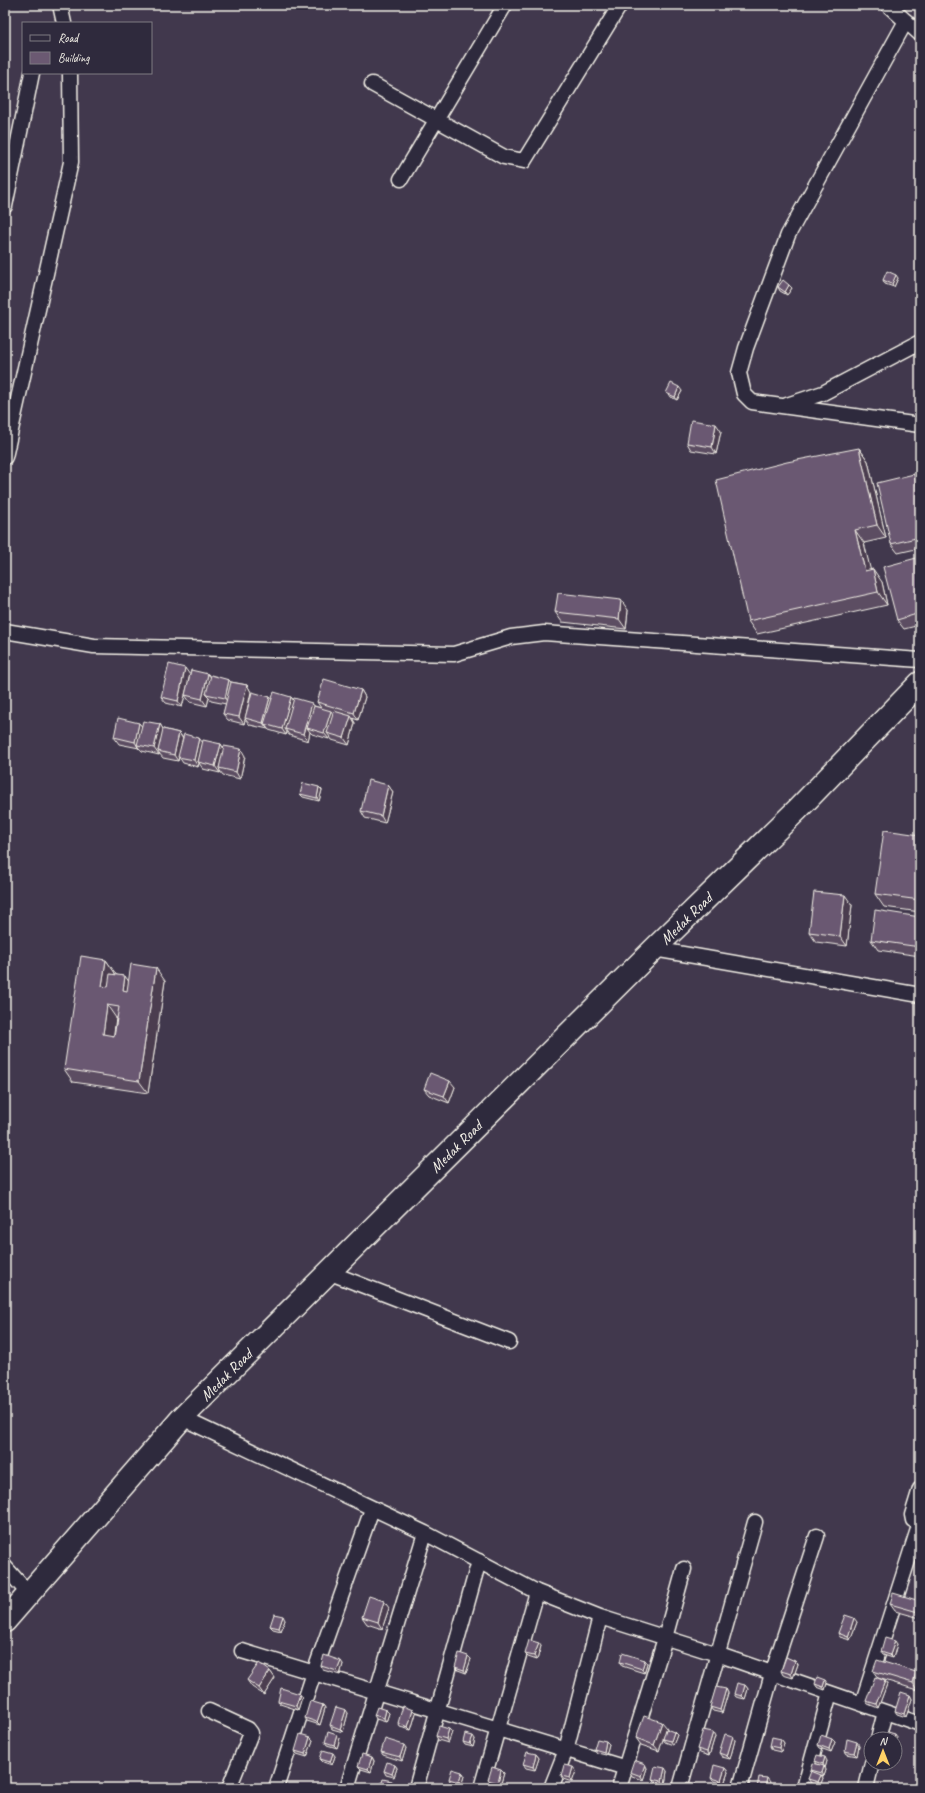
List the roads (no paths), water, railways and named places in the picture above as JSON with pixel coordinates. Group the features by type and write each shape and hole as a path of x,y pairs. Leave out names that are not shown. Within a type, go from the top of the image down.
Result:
{"main road":[{"name":"Medak Road","path":"5,1621 182,1418 654,949 797,810 920,683"}],"street":[{"path":"60,5 64,22"},
{"path":"401,179 505,5"},
{"path":"372,84 504,157 524,161 620,5"},
{"path":"888,5 920,34"},
{"path":"906,21 788,235 746,348 739,373 744,394 752,402 920,425"},
{"path":"5,206 32,74"},
{"path":"5,457 71,162 70,74"},
{"path":"783,406 823,393 920,342"},
{"path":"5,631 94,646 454,654 511,637 544,633 920,660"},
{"path":"654,949 920,995"},
{"path":"328,1272 509,1342"},
{"path":"182,1418 425,1534 537,1592 600,1617 717,1654 920,1724"},
{"path":"862,1704 920,1523 913,1520 912,1515 920,1489"},
{"path":"276,1788 314,1673 372,1510"},
{"path":"680,1788 755,1522"},
{"path":"347,1788 425,1534"},
{"path":"740,1788 772,1674 817,1536"},
{"path":"416,1788 478,1561"},
{"path":"5,1568 28,1593"},
{"path":"619,1788 666,1638 684,1569"},
{"path":"481,1788 537,1592"},
{"path":"551,1788 566,1750 600,1617"},
{"path":"242,1651 626,1768"},
{"path":"804,1788 830,1693"},
{"path":"209,1711 248,1729 251,1733 233,1787"},
{"path":"880,1731 885,1712"},
{"path":"866,1788 870,1771"}]}
